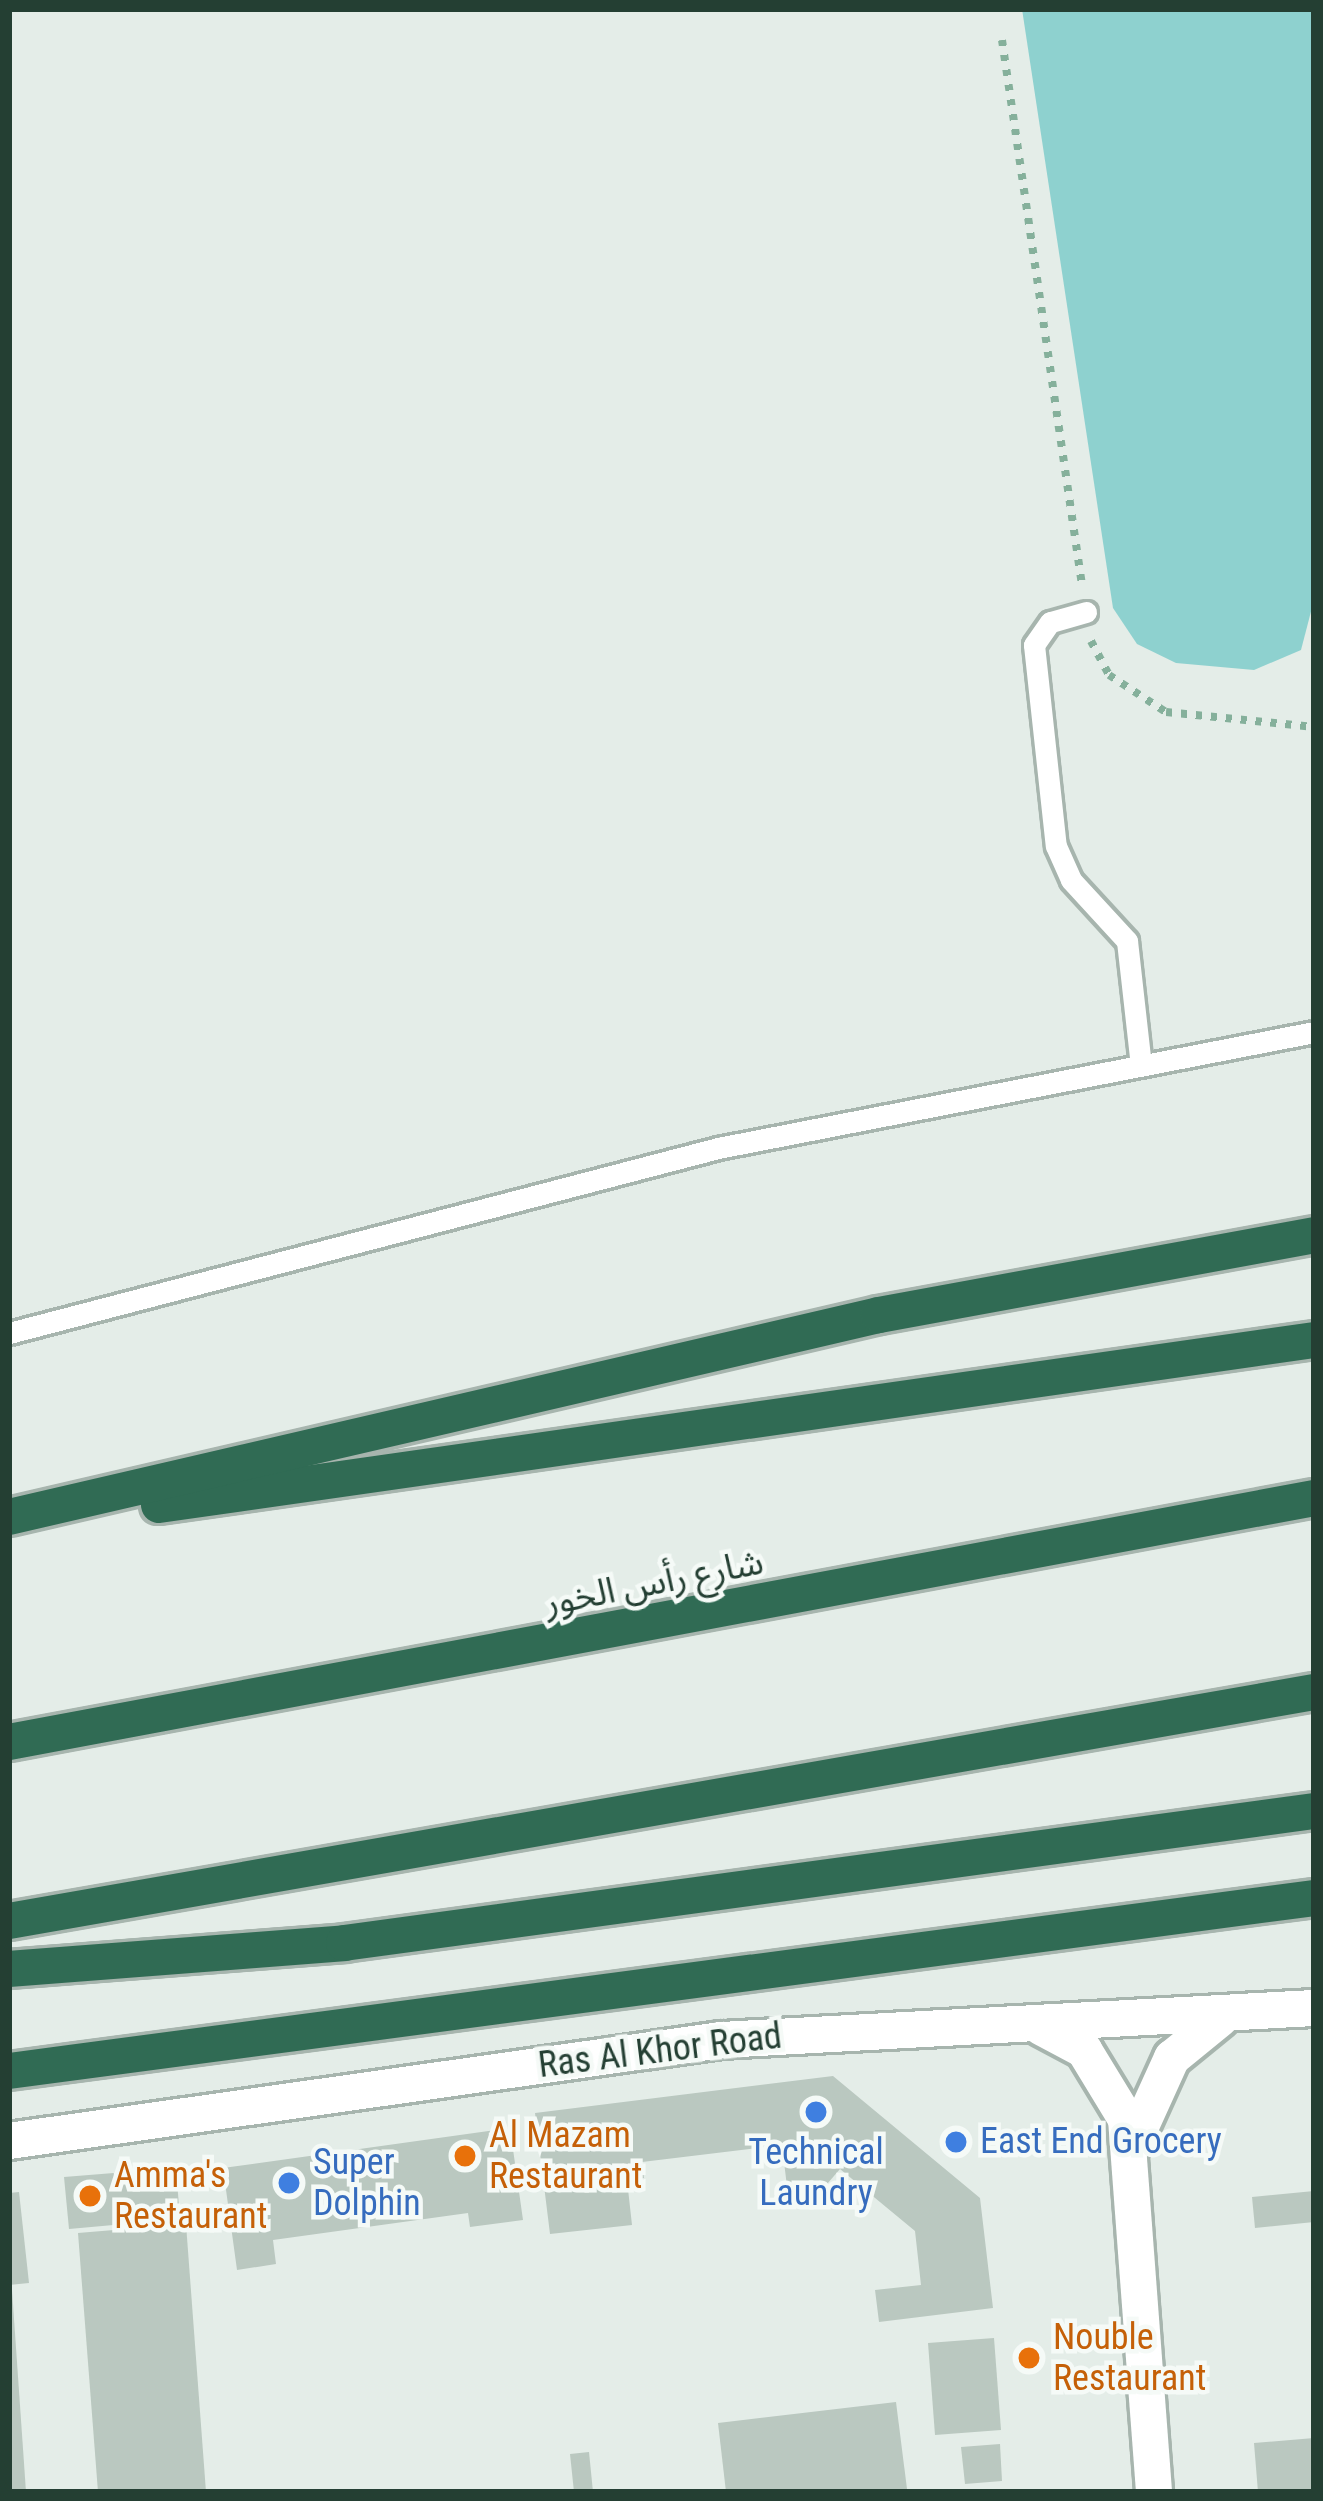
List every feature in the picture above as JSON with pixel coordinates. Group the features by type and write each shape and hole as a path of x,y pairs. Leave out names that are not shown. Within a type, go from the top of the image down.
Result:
{"highway":[{"path":"9,1517 879,1315 1314,1235"},
{"path":"9,1527 1314,1340"},
{"name":"شارع رأس الخور","path":"9,1742 1314,1498"},
{"path":"9,1921 1314,1692"},
{"path":"9,1969 344,1943 1314,1811"},
{"path":"9,2072 1314,1898"},
{"path":"983,1945 1314,1924"}],"street":[{"name":"Ras Al Khor Road","path":"9,2141 721,2040 924,2022 1037,2025 1220,2019 1314,2008"},
{"path":"1132,2146 1172,2059 1220,2019"},
{"path":"1037,2025 1101,2070 1132,2146 1154,2492"}],"lane":[{"path":"1086,612 1050,622 1034,645 1056,846 1071,880 1127,941 1142,1065"},
{"path":"9,1333 638,1166 1314,1032"}],"path":[{"path":"1002,40 1092,645 1135,698 1166,712 1314,727"}],"water":[{"path":"1022,9 1314,9 1314,600 1301,650 1254,670 1176,663 1137,644 1113,608"}],"building":[{"path":"833,2076 980,2198 993,2308 879,2322 875,2290 921,2285 915,2231 840,2169 809,2205 788,2195 782,2145 642,2162 644,2178 627,2180 632,2225 550,2234 535,2113"},
{"path":"510,2128 523,2220 470,2227 468,2213 273,2240 276,2264 237,2270 223,2168"},
{"path":"176,2168 180,2219 69,2229 64,2177"},
{"path":"1314,2191 1314,2222 1255,2228 1252,2197"},
{"path":"19,2192 29,2283 9,2285 9,2193"},
{"path":"186,2224 206,2492 98,2492 78,2233"},
{"path":"12,2290 26,2492 9,2492"},
{"path":"994,2338 1001,2430 935,2435 928,2343"},
{"path":"896,2402 907,2489 726,2492 718,2423"},
{"path":"1314,2438 1314,2492 1258,2492 1254,2443"},
{"path":"1000,2444 1002,2481 965,2484 961,2447"},
{"path":"589,2452 593,2492 574,2492 570,2454"}],"place":[{"name":"Technical Laundry","path":"816,2112"},
{"name":"East End Grocery","path":"956,2142"},
{"name":"Al Mazam Restaurant","path":"465,2156"},
{"name":"Super Dolphin","path":"289,2183"},
{"name":"Amma's Restaurant","path":"90,2196"},
{"name":"Nouble Restaurant","path":"1029,2358"}]}
